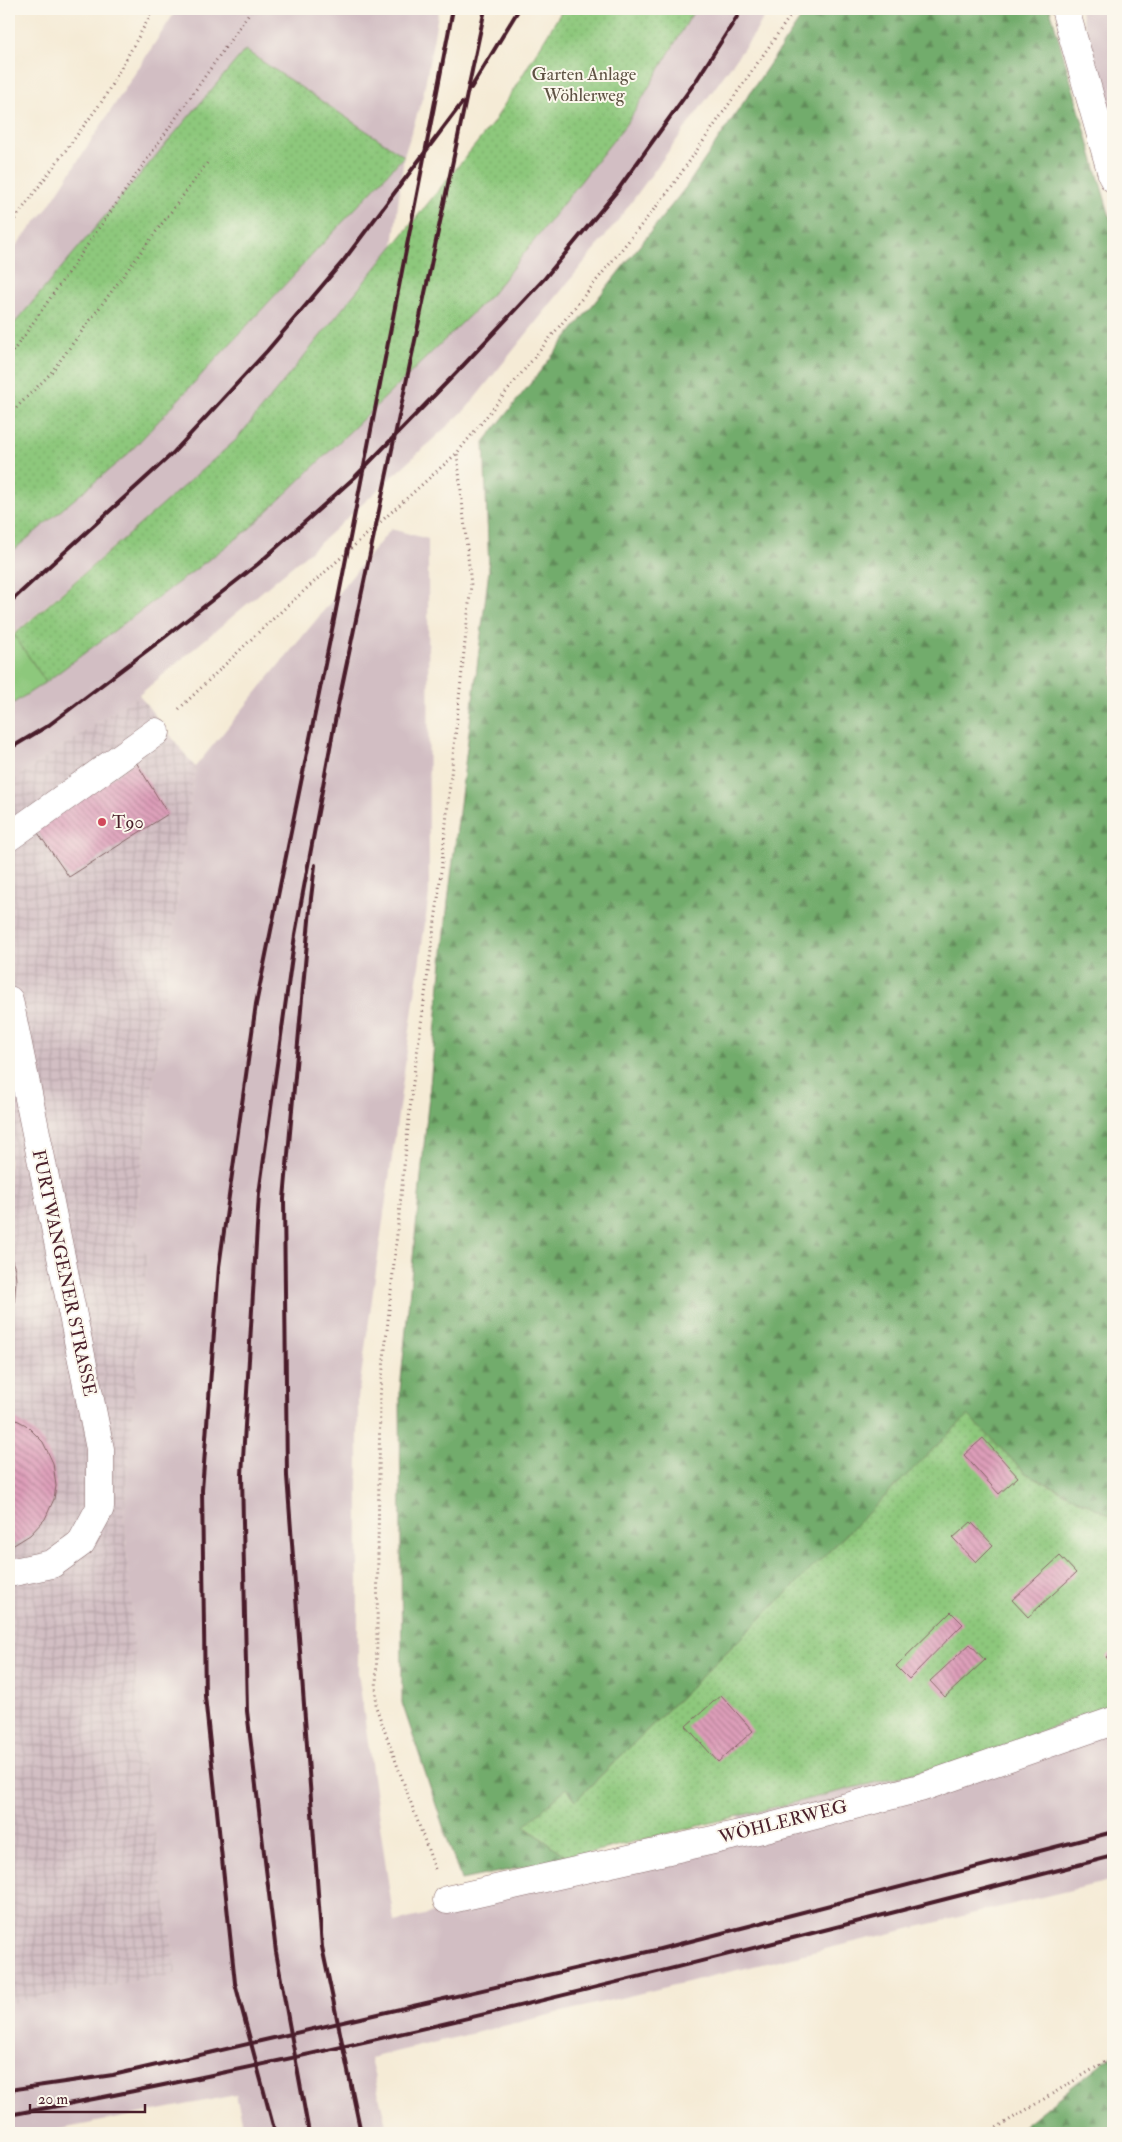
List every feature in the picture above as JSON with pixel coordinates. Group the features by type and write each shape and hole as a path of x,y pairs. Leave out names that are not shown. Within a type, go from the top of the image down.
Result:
{"street":[{"path":"1065,9 1113,178"},
{"path":"9,837 156,732"},
{"name":"FURTWANGENER STRASSE","path":"9,1000 100,1449 100,1508 81,1543 52,1564 9,1573"},
{"name":"WÖHLERWEG","path":"447,1900 753,1831 910,1790 1113,1721"}],"path":[{"path":"9,227 103,100 154,9"},
{"path":"9,355 252,9"},
{"path":"156,732 264,627 457,452 668,192 795,9"},
{"path":"9,415 50,374 208,162"},
{"path":"447,1900 376,1707 376,1698 380,1397 412,1090 439,889 471,585 457,452"},
{"path":"988,2133 1113,2057"}],"shaded area":[{"path":"177,9 439,9 423,96 404,156 245,50 9,330 9,254 46,210"},
{"path":"695,9 768,9 755,33 619,219 466,409 321,542 139,695 9,782 9,706 46,682 492,294 630,119"},
{"path":"1080,9 1113,9 1113,127"},
{"path":"404,156 393,246 236,440 9,638 9,554 128,454"},
{"path":"391,529 428,539 429,895 358,1398 358,1673 394,1922 747,1839 738,1816 967,1760 1113,1703 1113,1880 370,2058 388,2133 245,2133 236,2095 41,2133 9,2133 9,2004 177,1974 143,1757 124,1513 147,1253 133,1239 195,767"},
{"path":"139,695 195,767 133,1238 147,1253 124,1513 143,1757 177,1974 9,2004 9,782"}],"green space":[{"name":"Garten Anlage Wöhlerweg","path":"563,9 695,9 630,119 492,294 248,530 46,682 14,635 236,440 493,123"},
{"path":"807,9 1050,9 1113,227 1113,1517 1025,1473 968,1415 576,1800 566,1788 526,1827 568,1858 461,1880 402,1703 400,1390 448,901 489,570 484,442 686,187"},
{"path":"245,50 404,156 128,454 9,554 9,330"},
{"path":"14,635 46,682 9,706 9,638"},
{"path":"968,1415 1025,1473 1113,1517 1113,1703 967,1760 568,1858 525,1826 566,1788 576,1800"},
{"path":"1113,2054 1113,2133 1014,2133"}],"building":[{"name":"T90","path":"136,762 168,814 69,877 36,830"},
{"path":"9,1253 15,1269 16,1281 14,1305 9,1317"},
{"path":"9,1416 26,1425 43,1442 53,1463 56,1486 54,1499 45,1519 30,1535 9,1548"},
{"path":"983,1438 1018,1477 999,1494 964,1455"},
{"path":"971,1522 993,1545 976,1562 953,1538"},
{"path":"1060,1556 1076,1573 1028,1617 1012,1600"},
{"path":"951,1612 963,1624 909,1679 896,1666"},
{"path":"970,1644 985,1660 945,1697 930,1681"},
{"path":"1113,1651 1113,1665 1106,1657"},
{"path":"721,1695 753,1731 718,1762 686,1726"}],"railway":[{"path":"275,2133 235,1983 205,1696 202,1490 219,1267 256,1004 335,615 453,9"},
{"path":"309,2133 276,1952 247,1711 242,1475 259,1194 295,935 338,705 485,9"},
{"path":"471,88 519,9"},
{"path":"9,749 49,725 258,564 355,477 545,278 617,191 696,81 742,9"},
{"path":"9,603 172,454 267,351 344,260 462,103"},
{"path":"315,865 284,1199 287,1476 322,1947 361,2133"},
{"path":"9,2090 113,2075 656,1950 1113,1832"},
{"path":"9,2115 287,2059 425,2028 701,1961 1113,1856"}],"place":[{"name":"T90","path":"102,822"}]}
